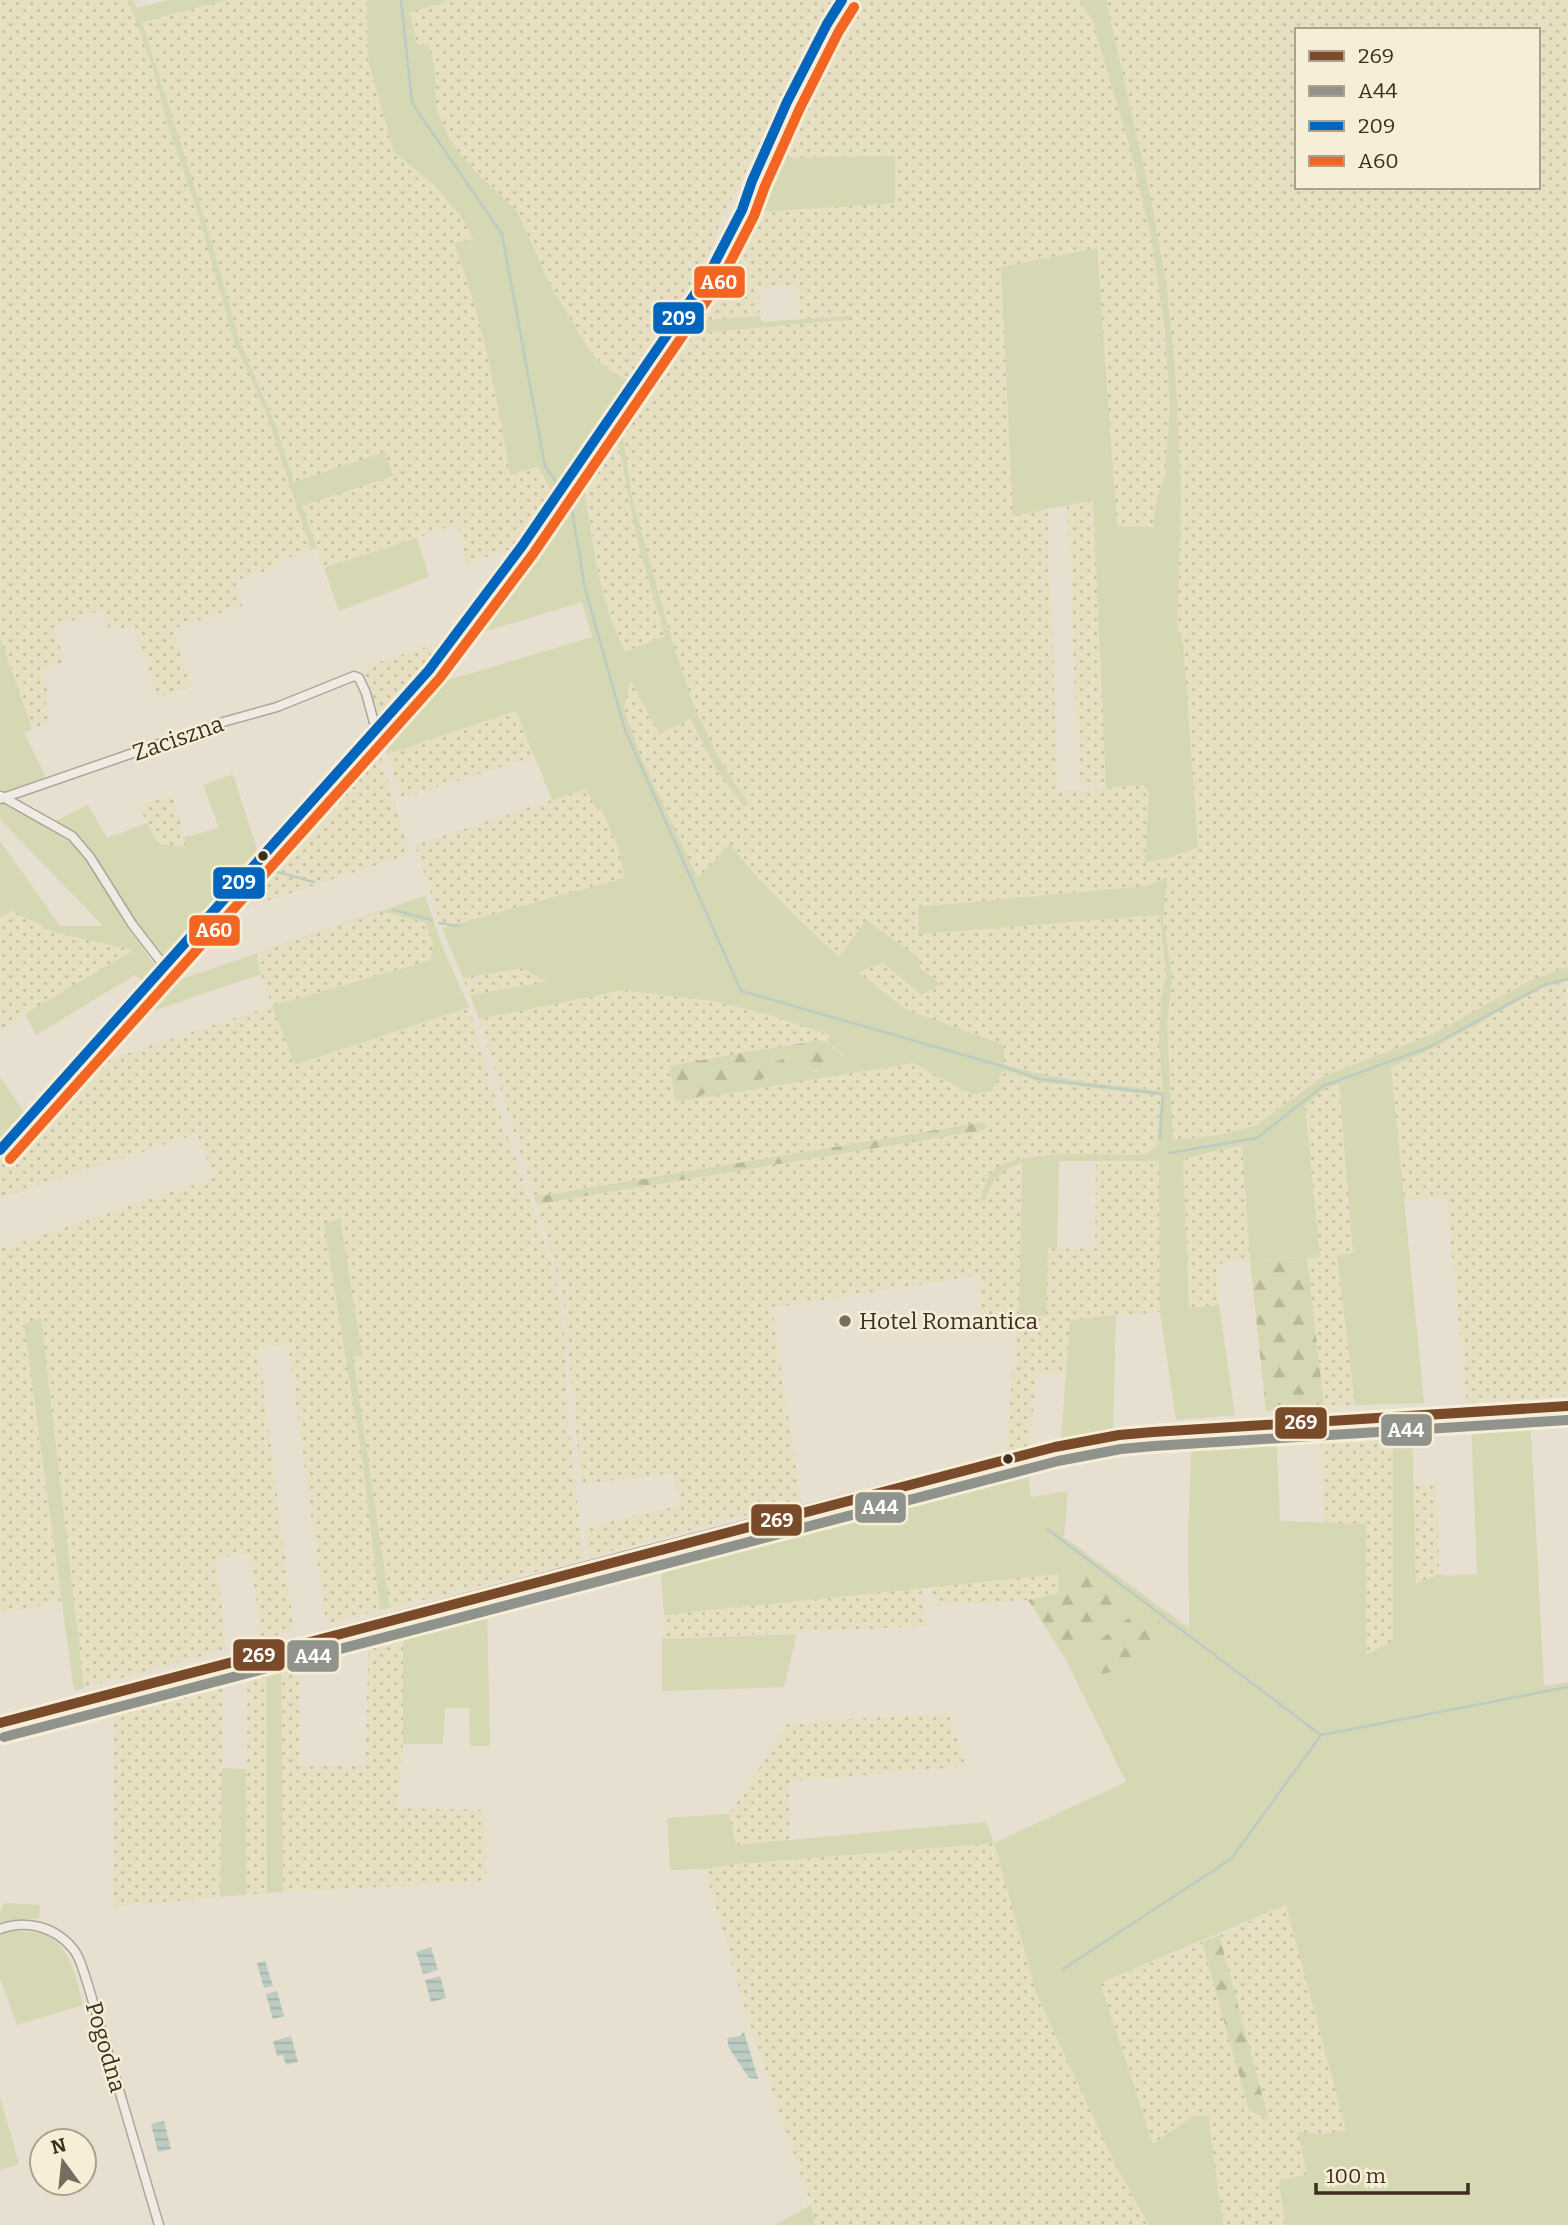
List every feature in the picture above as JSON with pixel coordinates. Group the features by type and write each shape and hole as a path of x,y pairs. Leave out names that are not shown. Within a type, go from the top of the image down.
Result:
{"street":[{"path":"0,1150 429,670 558,495 710,272 742,210 787,102 842,0"},
{"name":"Zaciszna","path":"2,797 162,743 168,744 223,722 277,707 354,676 359,678 366,694 376,730"},
{"path":"2,797 72,836 90,857 132,924 165,967"},
{"path":"0,1723 1055,1447 1119,1435 1568,1406"},
{"name":"Pogodna","path":"0,1929 26,1925 48,1928 75,1952 88,1985 159,2225"}],"shaded area":[{"path":"0,0 128,0 152,65 227,318 267,415 311,550 281,560 282,566 235,581 242,606 173,629 192,686 158,698 133,626 111,633 101,610 53,628 65,662 42,671 49,698 45,701 51,721 32,729 0,638"},
{"path":"227,0 367,0 368,60 394,152 433,184 460,215 475,240 454,244 471,290 493,372 510,474 538,466 552,493 514,548 466,564 458,524 324,568 301,506 393,476 385,452 295,483 264,394 239,339 209,233 142,21"},
{"path":"444,0 834,0 722,218 701,276 627,381 603,365 590,351 551,287 517,211 474,170 451,142 436,108 435,71 429,45 417,45 410,11"},
{"path":"848,0 1079,0 1092,20 1129,144 1151,237 1165,330 1170,408 1165,475 1156,500 1154,527 1117,526 1097,248 1002,267 1013,515 1048,510 1058,791 1143,785 1149,793 1145,862 1197,847 1183,642 1177,627 1181,500 1176,382 1167,288 1151,200 1106,0 1568,0 1568,967 1531,980 1433,1034 1322,1077 1255,1126 1220,1135 1173,1140 1167,1023 1172,978 1163,917 1167,878 1147,886 918,907 920,934 1160,915 1166,974 1161,999 1159,1042 1164,1091 1057,1078 1020,1070 1004,1064 1003,1045 907,1010 859,973 882,962 922,995 941,984 865,921 840,958 752,873 731,845 698,879 641,757 624,709 630,679 689,719 716,769 744,807 749,804 719,758 695,709 672,641 632,497 622,431 673,335 848,320 850,317 798,319 796,285 758,289 760,316 682,322 700,294 735,262 757,212 895,202 895,156 771,159 797,90"},
{"path":"617,437 638,544 665,636 625,652 614,629 600,582 584,487"},
{"path":"1093,500 1107,782 1079,784 1067,504"},
{"path":"446,640 381,716 376,716 362,668"},
{"path":"516,711 535,756 401,799 387,754"},
{"path":"372,742 377,744 410,854 239,908 235,897"},
{"path":"585,789 597,809 602,810 619,850 625,878 442,928 415,845"},
{"path":"172,795 187,846 158,844 138,805"},
{"path":"12,911 57,933 135,950 0,1030 0,918"},
{"path":"379,911 427,923 433,943 431,960 272,1006 254,954"},
{"path":"522,968 547,982 470,995 463,978"},
{"path":"1565,980 1568,1022 1568,1396 1467,1403 1446,1198 1403,1200 1391,1067 1432,1049 1542,988"},
{"path":"624,990 713,1001 773,1016 830,1035 828,1043 819,1040 670,1066 676,1101 913,1063 972,1094 1003,1070 1041,1082 1161,1096 1157,1147 1146,1154 1041,1155 1021,1158 1004,1163 980,1200 985,1200 998,1176 1009,1166 1022,1163 1019,1316 1045,1316 1048,1248 1095,1249 1096,1161 1159,1161 1160,1312 1070,1320 1065,1374 1037,1374 1029,1447 1006,1451 1017,1320 980,1318 981,1275 772,1308 801,1501 589,1557 586,1527 679,1506 674,1473 581,1484 563,1294 537,1204 985,1130 984,1122 534,1197 479,1019"},
{"path":"272,1006 296,1065 469,1007 499,1111 549,1256 560,1298 569,1426 584,1560 390,1608 352,1357 362,1355 348,1357 380,1610 326,1624 288,1345 259,1347 294,1631 261,1640 250,1553 216,1559 227,1649 84,1688 41,1319 24,1324 61,1602 0,1613 0,1248 214,1177 197,1134 0,1198 0,1161 85,1067"},
{"path":"1339,1084 1353,1254 1337,1256 1355,1405 1324,1406 1307,1258 1320,1257 1305,1106 1326,1088"},
{"path":"1242,1145 1250,1260 1218,1264 1219,1305 1189,1308 1183,1159"},
{"path":"1393,1423 1393,1642 1366,1655 1366,1524 1323,1522 1320,1428"},
{"path":"1437,1484 1439,1574 1416,1584 1412,1485"},
{"path":"1058,1574 1059,1593 1028,1600 936,1606 930,1587"},
{"path":"922,1588 927,1626 662,1639 664,1615"},
{"path":"403,1623 403,1744 398,1808 485,1810 486,1876 478,1882 283,1892 281,1654 299,1649 299,1766 365,1765 369,1632"},
{"path":"266,1658 267,1893 246,1895 247,1663"},
{"path":"224,1670 220,1897 113,1907 114,1699"},
{"path":"950,1713 966,1766 789,1782 789,1840 736,1845 729,1814 788,1723"},
{"path":"994,1843 1037,1995 1116,2166 1149,2225 815,2225 811,2205 747,2016 705,1869 737,1864"},
{"path":"1286,1905 1346,2130 1307,2175 1279,2181 1285,2225 1223,2225 1208,2115 1192,2118 1154,2145 1100,1983 1202,1942 1249,2110 1269,2120 1219,1935"},
{"path":"431,1947 438,1970 423,1974 416,1952"},
{"path":"265,1961 273,1986 264,1988 257,1963"},
{"path":"440,1976 446,1998 431,2002 425,1980"},
{"path":"277,1991 284,2016 273,2019 266,1994"},
{"path":"744,2032 758,2079 749,2078 729,2048 727,2038 740,2036"},
{"path":"291,2036 298,2062 286,2065 283,2055 277,2056 273,2041"},
{"path":"164,2121 171,2149 158,2152 151,2124"}],"green space":[{"path":"128,0 133,0 137,8 168,0 227,0 142,22 209,233 239,339 276,426 294,482 385,452 393,476 302,506 317,548 311,550 267,415 234,341 152,65"},
{"path":"367,0 444,0 410,12 417,45 429,45 435,71 436,108 451,142 474,170 517,211 551,287 590,351 603,365 627,381 562,482 552,493 538,466 510,475 488,358 454,243 474,239 460,215 433,184 394,152 368,60"},
{"path":"1079,0 1106,0 1151,200 1167,288 1176,382 1181,500 1177,627 1183,642 1198,847 1169,858 1145,862 1149,793 1143,785 1106,788 1093,500 1013,516 1001,267 1097,248 1117,526 1154,527 1156,500 1165,475 1170,408 1165,330 1151,237 1129,144 1092,20"},
{"path":"797,90 772,158 895,156 895,203 757,212 735,262 714,292 700,294 732,240"},
{"path":"760,316 762,322 851,316 848,320 673,335 682,322"},
{"path":"673,335 622,431 632,497 672,641 695,709 719,758 749,805 744,807 716,769 690,719 659,733 630,680 624,709 641,757 698,878 730,844 796,917 839,957 866,920 918,957 920,968 941,984 922,995 882,962 859,973 907,1010 1004,1045 1004,1064 1063,1078 1163,1091 1159,1042 1161,999 1166,974 1160,915 919,934 918,907 1147,886 1167,877 1163,917 1172,978 1167,1023 1173,1140 1220,1135 1255,1126 1322,1077 1433,1034 1531,980 1568,967 1568,980 1542,988 1432,1049 1391,1067 1424,1403 1355,1405 1337,1256 1353,1253 1339,1084 1326,1088 1305,1106 1320,1257 1250,1260 1242,1145 1183,1159 1189,1308 1219,1305 1235,1415 1176,1420 1160,1312 1159,1161 1059,1161 1057,1248 1048,1248 1046,1316 1019,1316 1022,1163 1003,1172 990,1187 985,1201 980,1200 990,1174 1002,1165 1019,1159 1063,1154 1146,1154 1157,1147 1161,1096 1041,1082 1004,1070 991,1091 972,1094 913,1063 694,1099 722,1085 750,1085 775,1073 791,1074 802,1064 817,1072 844,1055 828,1043 830,1035 773,1016 713,1001 624,990 479,1019 470,995 546,982 522,968 463,978 442,928 624,878 619,850 602,810 597,809 585,789 552,800 516,711 387,754 381,736 418,689 592,637 582,602 460,639 571,485","holes":["617,437 638,544 665,636 625,652 603,592 584,487"]},
{"path":"417,538 429,577 339,611 324,568"},
{"path":"0,638 32,729 24,733 46,778 5,795 0,793"},
{"path":"233,774 257,850 195,927 163,960 79,837 54,822 88,805 107,838 147,823 158,844 186,846 185,837 219,828 203,785"},
{"path":"4,801 72,839 87,857 125,924 156,967 144,982 135,975 36,1035 25,1014 134,950 57,933 12,911 0,918 0,841 60,926 103,926 0,819 0,803"},
{"path":"425,896 444,951 469,1007 295,1065 272,1006 431,960 433,943 426,923 380,911"},
{"path":"255,954 261,974 127,1020 153,989"},
{"path":"819,1040 828,1043 847,1060 825,1071 802,1064 791,1074 775,1073 750,1085 722,1085 694,1099 676,1101 669,1066 742,1053 758,1061 776,1062 786,1056 792,1045"},
{"path":"792,1045 786,1056 770,1063 752,1059 742,1053"},
{"path":"0,1077 26,1115 0,1141"},
{"path":"985,1122 985,1130 537,1204 534,1197"},
{"path":"340,1218 362,1355 353,1357 390,1608 380,1610 363,1463 324,1224"},
{"path":"1307,1258 1324,1406 1266,1411 1250,1260"},
{"path":"1116,1315 1113,1428 1061,1439 1070,1320"},
{"path":"41,1318 84,1688 74,1691 24,1324"},
{"path":"1530,1413 1544,1686 1568,1682 1568,2225 1285,2225 1279,2181 1307,2174 1298,2132 1323,2134 1346,2130 1286,1905 1100,1983 1153,2144 1192,2117 1208,2115 1223,2225 1149,2225 1116,2166 1037,1995 994,1843 1126,1782 1065,1658 1098,1624 1131,1600 1102,1577 1058,1574 664,1615 660,1557 1026,1459 1031,1497 1068,1491 1064,1537 1189,1628 1188,1532 1192,1436 1276,1430 1280,1521 1366,1524 1366,1655 1393,1641 1393,1423 1412,1426 1416,1584 1439,1574 1477,1574 1471,1420"},
{"path":"1058,1574 1102,1577 1132,1600 1098,1624 1065,1658 1028,1600 1059,1593"},
{"path":"487,1603 490,1746 470,1746 469,1708 445,1708 443,1744 403,1744 403,1623"},
{"path":"1142,1608 1168,1628 1157,1661 1102,1674 1092,1653 1101,1639"},
{"path":"797,1634 784,1687 662,1691 662,1639"},
{"path":"281,1654 283,1892 267,1893 266,1658"},
{"path":"222,1768 246,1769 246,1895 220,1897"},
{"path":"729,1814 736,1845 986,1822 994,1843 670,1870 667,1818"},
{"path":"5,1903 40,1905 39,1918 0,1923 0,1912"},
{"path":"12,1931 40,1933 59,1944 71,1963 83,2005 17,2025 0,1978 0,1935"},
{"path":"1219,1935 1269,2120 1249,2110 1202,1942"},
{"path":"0,2097 19,2164 0,2170"},
{"path":"811,2205 815,2225 775,2225"}],"waterway":[{"path":"401,0 412,103 502,234 545,466 571,504 585,588 625,730 741,991 1039,1079 1163,1094 1160,1138"},
{"path":"264,868 314,882"},
{"path":"394,910 432,920"},
{"path":"439,923 459,926"},
{"path":"1169,1153 1257,1138 1323,1086 1429,1047 1544,985 1568,979"},
{"path":"1047,1529 1321,1735"},
{"path":"1063,1969 1231,1859 1321,1735 1568,1687"}],"transit line":[{"name":"209","path":"0,1150 429,670 522,546 710,272 742,210 787,102 842,0"},
{"name":"A60","path":"10,1159 439,679 533,554 722,278 754,216 800,108 854,7"},
{"name":"269","path":"0,1723 1055,1447 1119,1435 1153,1432 1568,1406"},
{"name":"A44","path":"4,1737 1058,1461 1121,1449 1154,1446 1568,1420"}],"place":[{"name":"Hotel Romantica","path":"845,1321"}]}
